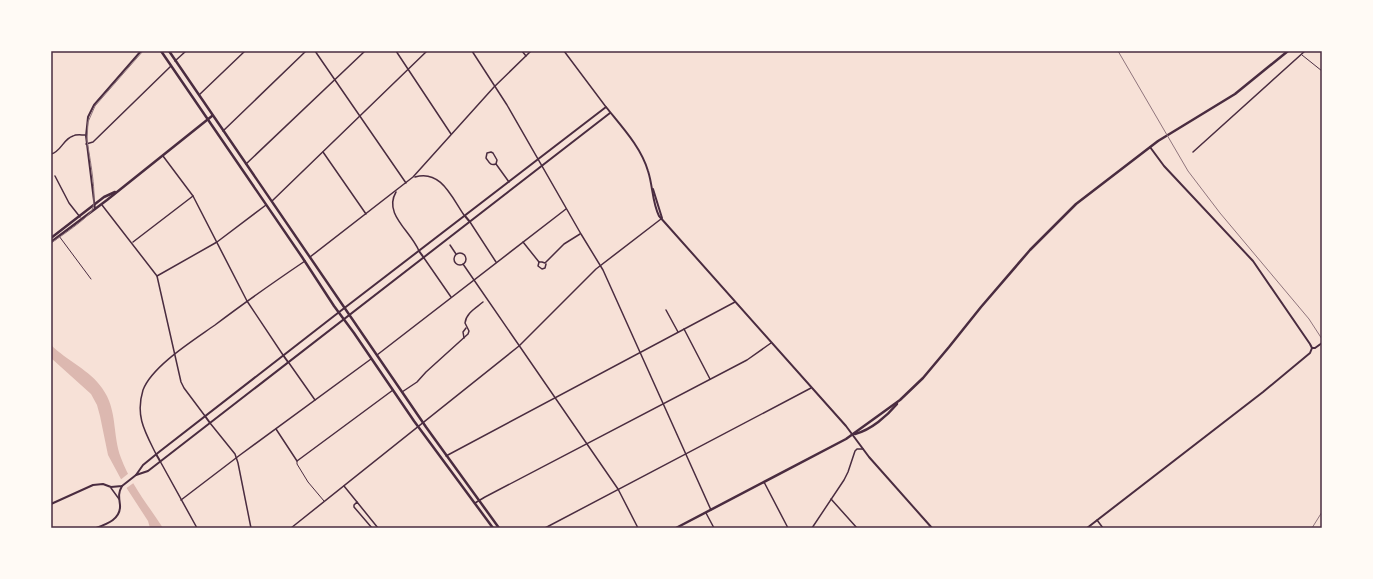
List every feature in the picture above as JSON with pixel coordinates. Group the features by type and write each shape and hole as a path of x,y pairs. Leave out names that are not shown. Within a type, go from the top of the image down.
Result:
{"main road":[{"path":"161,51 305,261 315,279 418,427 493,528"},
{"path":"169,51 423,423 499,528"},
{"path":"676,528 853,435 900,400 923,378 1025,256 1076,204 1161,138 1225,102 1288,51"},
{"path":"51,242 102,204 212,116"},
{"path":"51,238 94,204 117,191"},
{"path":"99,201 102,204"}],"street":[{"path":"95,209 86,144 87,120 94,106 141,51"},
{"path":"175,61 186,51"},
{"path":"199,96 245,51"},
{"path":"223,131 306,51"},
{"path":"316,51 406,183"},
{"path":"246,164 365,51"},
{"path":"396,51 451,134"},
{"path":"272,201 427,51"},
{"path":"472,51 539,159 580,234 600,265 711,510"},
{"path":"522,51 526,56"},
{"path":"310,257 413,177 494,87 531,51"},
{"path":"564,51 629,136 640,154 648,171 662,218 810,388 853,435 932,528"},
{"path":"1193,152 1305,51"},
{"path":"86,144 93,142 171,66"},
{"path":"96,528 114,519 119,508 119,491 122,486 136,475 143,465 156,454 338,312 606,107"},
{"path":"136,475 148,471 610,113"},
{"path":"51,154 57,151 71,136 86,135"},
{"path":"1150,147 1164,166 1253,261 1312,348"},
{"path":"323,152 366,214"},
{"path":"496,164 490,165 486,158 487,153 493,153 497,160 496,164 509,182"},
{"path":"163,156 193,196 247,301 283,355 316,400"},
{"path":"413,177 425,175 435,177 442,184 497,262"},
{"path":"55,176 69,203 82,219"},
{"path":"397,190 392,201 394,213 451,298"},
{"path":"132,242 193,196"},
{"path":"102,204 157,276 182,385 237,458 251,528"},
{"path":"157,276 217,242 266,205"},
{"path":"377,355 566,209"},
{"path":"292,528 519,346 600,265 662,218"},
{"path":"523,242 539,262 538,266 542,269 544,268 545,263 564,244 580,234"},
{"path":"450,245 456,254"},
{"path":"456,254 462,253 465,255 466,261 463,264"},
{"path":"456,254 454,260 456,263 459,265 463,264"},
{"path":"197,528 144,430 140,405 148,380 182,348 305,261"},
{"path":"539,262 545,263"},
{"path":"463,264 618,489 638,528"},
{"path":"402,392 417,382 464,338 469,332 465,323 467,316 483,302"},
{"path":"446,456 735,302"},
{"path":"666,310 678,332"},
{"path":"464,338 462,332 467,327"},
{"path":"684,329 710,379"},
{"path":"475,503 747,360 772,343"},
{"path":"1087,528 1264,392 1310,353 1312,348 1315,348 1322,343"},
{"path":"182,500 371,359"},
{"path":"545,528 810,388"},
{"path":"276,429 297,460 393,390"},
{"path":"812,528 848,472 855,451 863,448"},
{"path":"764,482 788,528"},
{"path":"51,504 93,485 103,484 111,487 122,486"},
{"path":"344,486 378,528"},
{"path":"111,487 119,499"},
{"path":"831,499 857,528"},
{"path":"357,502 354,507 372,528"},
{"path":"706,513 714,528"},
{"path":"1097,520 1103,528"}],"lane":[{"path":"1301,55 1322,71"},
{"path":"57,233 91,279"},
{"path":"297,460 297,464 308,482 324,502"}],"shaded area":[{"path":"51,345 92,376 107,396 113,413 116,440 121,458 129,476 163,528 150,528 148,521 122,481 108,455 97,405 91,394 51,358"}],"pier":[{"path":"129,473 135,482 125,489 119,481"}],"tram line":[{"path":"51,243 79,223 92,210 94,196 87,140 88,122 95,106 143,51"}],"railway":[{"path":"1118,51 1188,171 1220,213 1309,319 1322,339"},
{"path":"1312,528 1322,512"}]}
